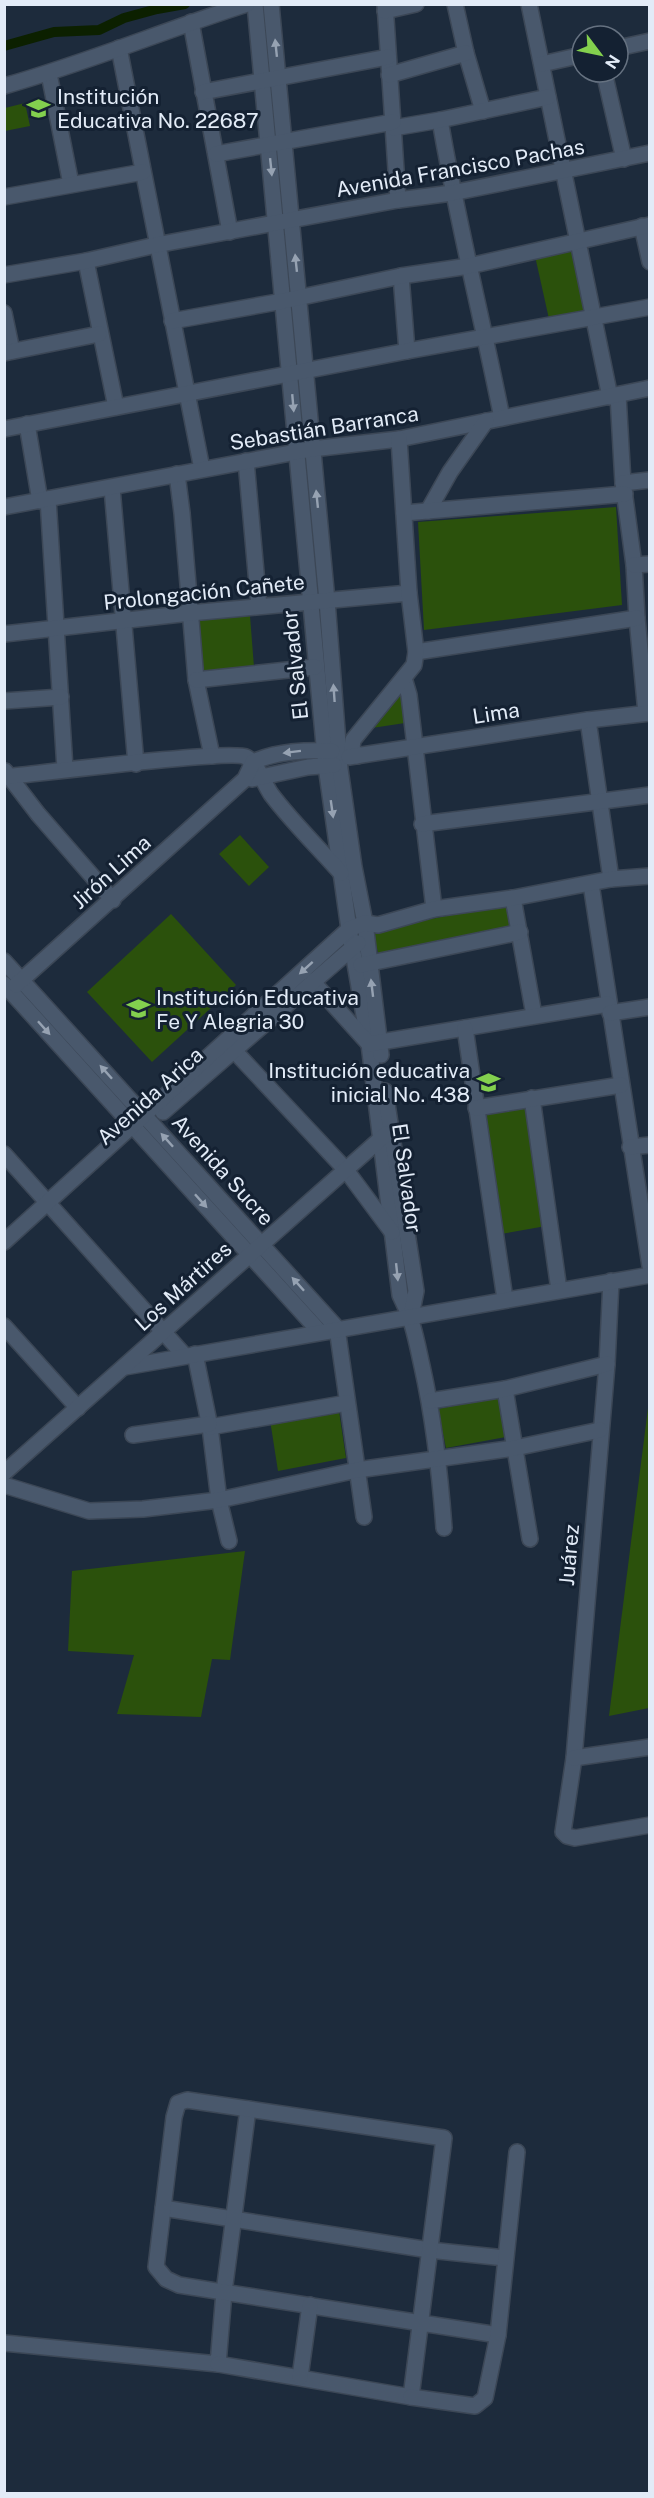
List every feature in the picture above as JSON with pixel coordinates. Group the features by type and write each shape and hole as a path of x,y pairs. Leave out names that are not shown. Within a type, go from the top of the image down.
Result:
{"street":[{"path":"4,86 49,74 247,4"},
{"name":"El Salvador","path":"255,4 269,144 299,298 298,372 305,451 310,602 315,667 339,758 365,933 362,965 385,1135 400,1295 411,1316 430,1401 439,1459 444,1528"},
{"name":"El Salvador","path":"271,4 285,142 283,301 298,372"},
{"path":"398,200 385,8 416,4"},
{"path":"455,4 483,111"},
{"path":"529,4 576,240 614,396 624,488 642,564 637,618 648,713"},
{"path":"191,22 230,232"},
{"path":"630,45 650,41"},
{"path":"119,48 156,245 202,469"},
{"path":"389,75 466,53"},
{"path":"203,92 388,57"},
{"path":"542,64 570,58"},
{"path":"49,74 71,184"},
{"path":"607,84 624,159"},
{"path":"216,154 393,125 440,120 548,97"},
{"path":"440,120 452,193 502,418"},
{"name":"Avenida Francisco Pachas","path":"4,275 398,200 452,193 650,153"},
{"path":"4,197 143,172"},
{"path":"172,321 299,298 401,276 469,266 646,226 650,262"},
{"path":"86,261 99,334 116,407"},
{"path":"401,276 406,351"},
{"path":"4,429 406,351 650,307"},
{"path":"4,313 8,352 99,334"},
{"name":"Sebastián Barranca","path":"4,507 305,451 399,439 650,388"},
{"path":"428,511 450,472 486,421"},
{"path":"27,424 44,500 56,629 65,769"},
{"path":"6,775 212,756 243,755 253,762 267,756 285,753 339,758 352,748 353,740 414,665 416,652 409,593 399,439"},
{"name":"El Salvador","path":"305,451 327,601 339,758 341,873 350,929 365,933"},
{"path":"246,462 259,606"},
{"path":"177,474 196,680 212,756"},
{"path":"404,513 624,488 650,480"},
{"path":"112,488 136,764"},
{"name":"Prolongación Cañete","path":"4,634 259,606 409,593"},
{"path":"416,652 637,618"},
{"path":"196,680 315,667"},
{"path":"404,678 409,695 422,824 434,909"},
{"path":"4,701 61,697"},
{"name":"Lima","path":"339,758 648,713"},
{"path":"588,720 611,879"},
{"name":"Jirón Lima","path":"6,990 22,980 253,779 339,758"},
{"name":"Jirón Lima","path":"253,762 253,779"},
{"path":"6,775 113,900"},
{"path":"253,779 272,795 341,873"},
{"path":"422,824 650,795"},
{"name":"Avenida Arica","path":"229,1045 312,981 365,933 434,909 513,898 611,879 650,876"},
{"path":"591,884 650,1266"},
{"path":"513,898 534,1015"},
{"name":"Avenida Arica","path":"4,1254 51,1206 229,1045 350,929"},
{"path":"362,965 520,932"},
{"name":"Avenida Sucre","path":"4,961 337,1328"},
{"path":"312,981 374,1044 534,1015 609,1008 650,1007"},
{"name":"Avenida Sucre","path":"6,990 319,1331"},
{"path":"465,1028 505,1299"},
{"path":"229,1045 346,1170 394,1234"},
{"path":"476,1107 621,1085"},
{"path":"532,1098 559,1290"},
{"name":"El Salvador","path":"385,1135 416,1291 411,1316"},
{"name":"Los Mártires","path":"4,1473 385,1135"},
{"path":"630,1147 650,1144"},
{"path":"4,1154 164,1332 190,1355 209,1426 219,1500 229,1541"},
{"name":"Avenida Arica","path":"4,1242 51,1206"},
{"path":"125,1367 319,1331 650,1275"},
{"name":"Juárez","path":"611,1281 607,1364 574,1758 563,1832 575,1838 650,1825"},
{"path":"4,1326 78,1408"},
{"path":"337,1328 364,1517"},
{"path":"430,1401 505,1389 607,1364"},
{"path":"505,1389 530,1539"},
{"path":"134,1435 209,1426 347,1403"},
{"path":"4,1485 89,1512 143,1509 219,1500 357,1470 515,1448 600,1430"},
{"path":"574,1758 649,1747 650,1753"},
{"path":"411,2397 419,2323 444,2138 187,2100 178,2103 174,2117 156,2267 166,2279 179,2285 310,2305 419,2323 498,2336"},
{"path":"218,2364 224,2292 248,2109"},
{"path":"4,2343 218,2364 475,2406 481,2403 489,2390 498,2336 517,2152"},
{"path":"163,2208 429,2250 505,2258"},
{"path":"300,2377 310,2305"}],"green space":[{"path":"25,103 30,126 5,131 5,108"},
{"path":"573,247 586,310 549,319 535,256"},
{"path":"616,507 622,605 424,630 418,522"},
{"path":"250,616 254,667 201,674 196,621"},
{"path":"396,692 403,693 405,723 372,728"},
{"path":"240,835 269,867 249,886 219,854"},
{"path":"509,903 515,928 379,957 373,931"},
{"path":"171,914 236,985 152,1062 87,992"},
{"path":"527,1103 546,1226 501,1234 482,1111"},
{"path":"504,1396 511,1436 446,1448 438,1409"},
{"path":"649,1400 649,1708 609,1716"},
{"path":"339,1411 346,1458 278,1471 270,1420"},
{"path":"245,1551 230,1660 212,1659 201,1717 117,1714 134,1655 68,1651 72,1571"}],"waterway":[{"path":"4,46 54,32 99,30 124,18 185,4"}],"place":[{"name":"Institución Educativa No. 22687","path":"39,108"},
{"name":"Institución Educativa Fe Y Alegria 30","path":"138,1009"},
{"name":"Institución educativa inicial No. 438","path":"488,1082"}]}
